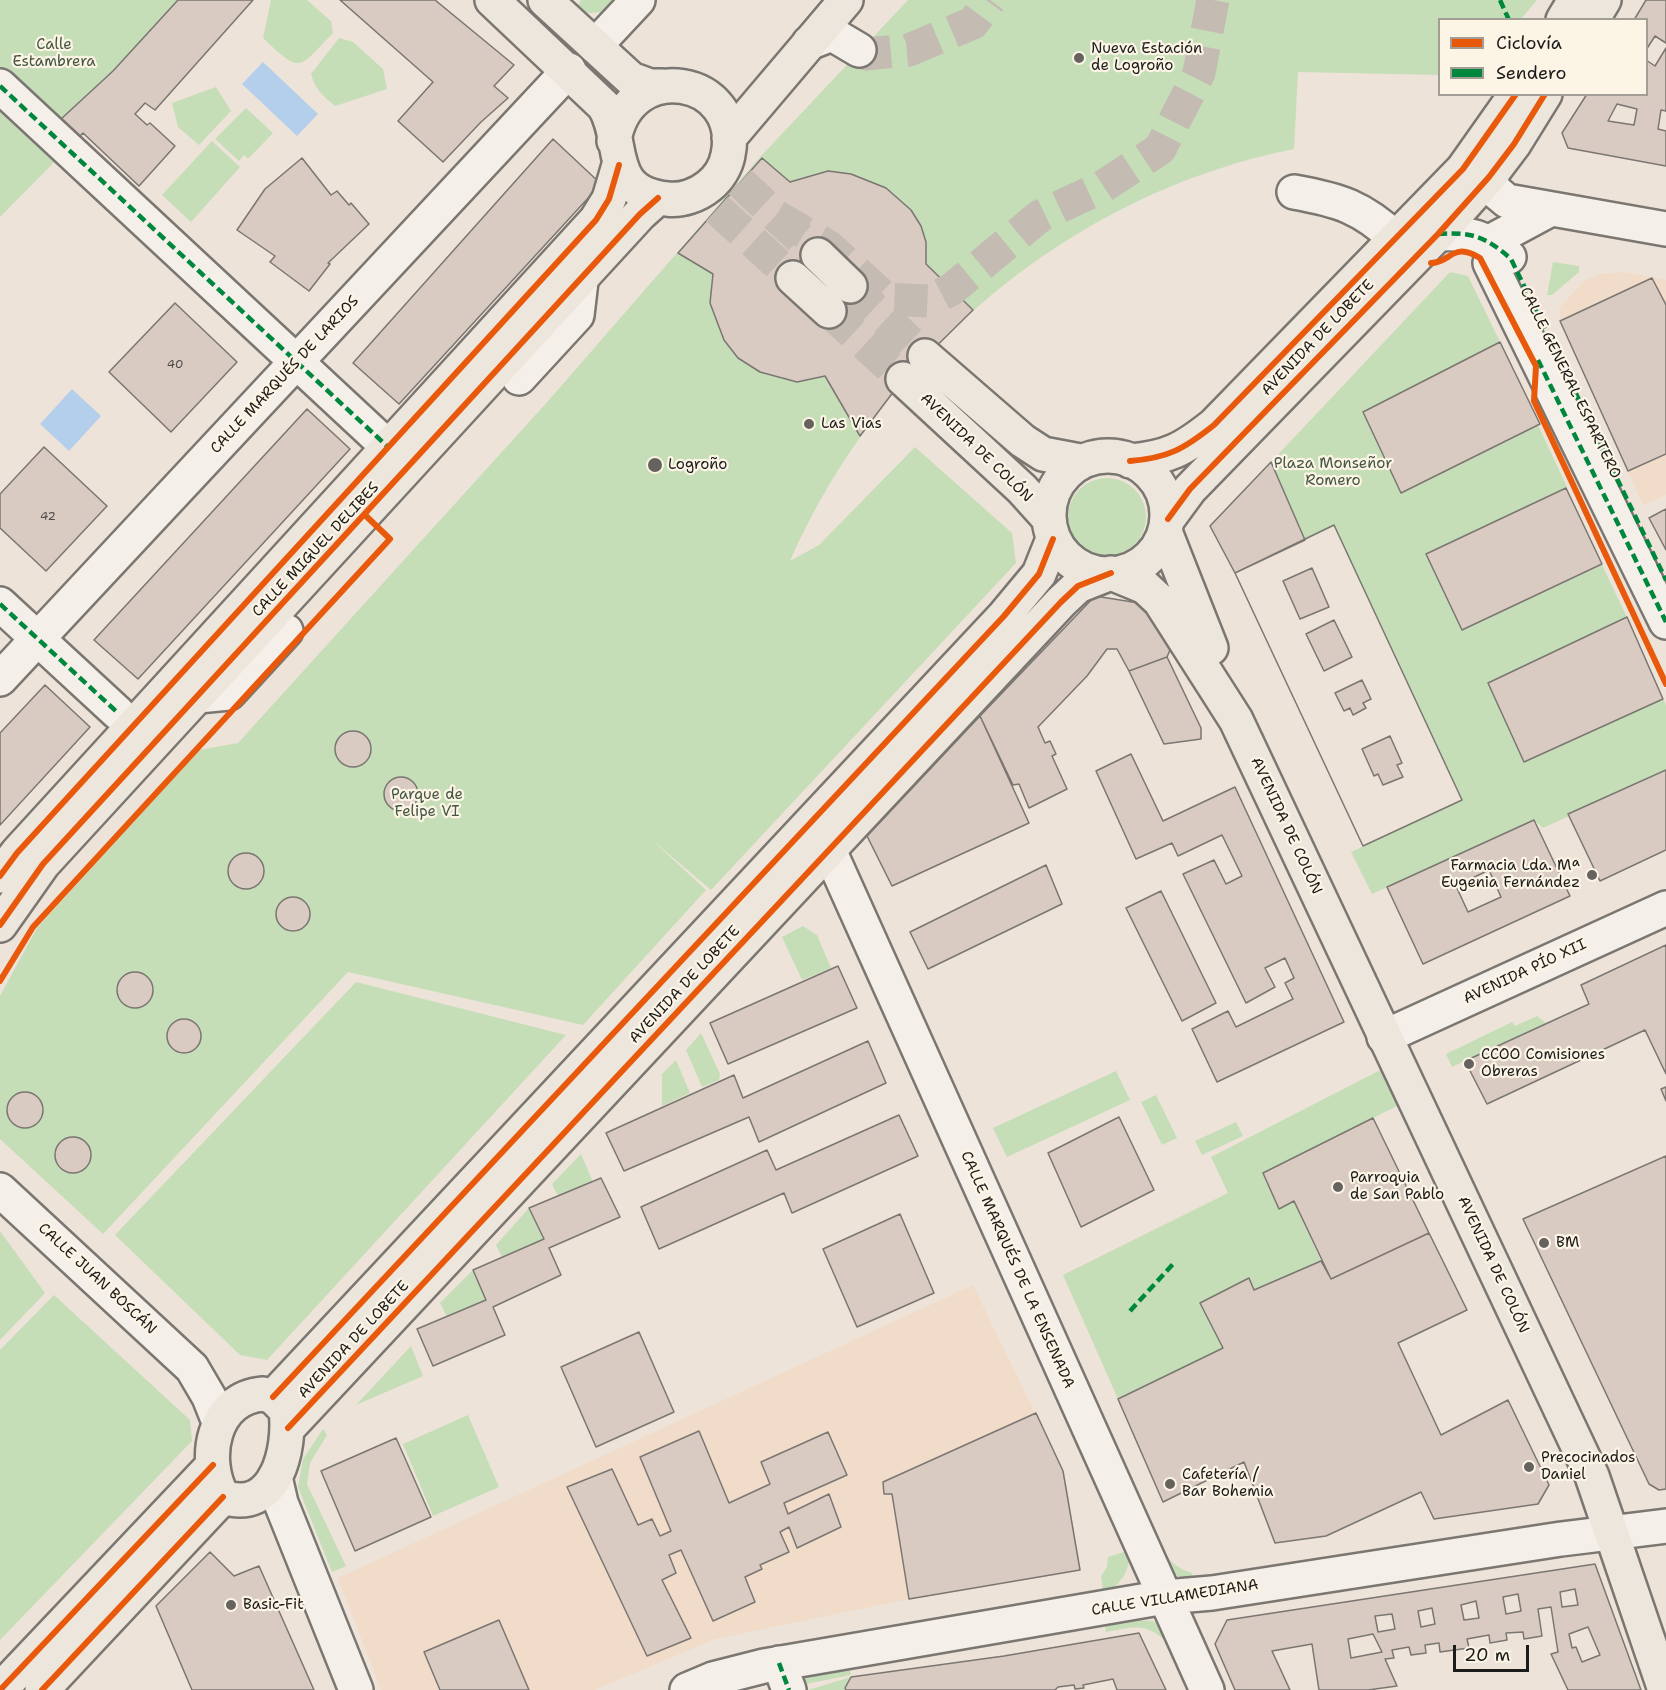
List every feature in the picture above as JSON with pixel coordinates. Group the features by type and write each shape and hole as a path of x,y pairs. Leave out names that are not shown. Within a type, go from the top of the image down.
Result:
{"main road":[{"path":"492,0 569,70 604,106 610,116 617,153 628,180 642,191 665,199 696,201 717,209"},
{"path":"545,0 631,79 650,86 682,85 696,89 708,97 733,127 731,166 740,182"},
{"path":"665,199 693,195 711,185 727,161 733,127 846,0"},
{"path":"1564,18 1575,0"},
{"path":"1593,18 1604,0"},
{"path":"617,153 622,114 630,102 641,94 662,86"},
{"path":"1476,173 1515,96"},
{"path":"1476,173 1514,144 1544,96"},
{"name":"CALLE MIGUEL DELIBES","path":"0,876 17,853 596,220 609,199 617,153"},
{"name":"AVENIDA DE LOBETE","path":"1167,526 1190,489 1438,234 1476,173"},
{"name":"AVENIDA DE LOBETE","path":"1130,461 1158,459 1185,448 1214,425 1396,239 1476,173"},
{"name":"CALLE MIGUEL DELIBES","path":"0,925 43,864 581,281 665,199"},
{"path":"818,255 850,286"},
{"path":"793,278 829,311"},
{"name":"AVENIDA DE COLÓN","path":"1051,529 914,368 1043,454 1080,461"},
{"path":"1103,456 1130,461 1145,471 1158,485 1166,502 1167,526 1155,554 1129,572 1111,573 1080,568 1069,561 1051,529 1048,504 1057,484 1069,468 1080,461 1103,456"},
{"name":"AVENIDA DE COLÓN","path":"1167,526 1191,601 1217,662 1236,720 1592,1476 1665,1690"},
{"name":"AVENIDA DE LOBETE","path":"262,1396 1004,616 1039,574 1051,529"},
{"name":"AVENIDA DE LOBETE","path":"288,1428 1061,602 1078,586 1111,573"},
{"name":"AVENIDA DE COLÓN","path":"1111,573 1145,587 1160,601 1236,720"},
{"path":"42,1690 231,1500 257,1496 276,1477 287,1448 286,1410 262,1396 238,1400 219,1422 213,1466 215,1484 231,1500"},
{"path":"0,1690 213,1466"}],"street":[{"path":"595,46 638,0"},
{"path":"809,43 832,34 859,50"},
{"name":"CALLE MARQUÉS DE LARIOS","path":"0,679 569,70"},
{"path":"0,86 388,447"},
{"path":"1476,173 1507,201 1666,229"},
{"path":"1294,192 1333,199 1372,217 1396,239"},
{"path":"1551,209 1511,229 1494,243 1490,263 1666,622"},
{"name":"CALLE GENERAL ESPARTERO","path":"1438,234 1464,232 1494,243 1511,259 1666,580"},
{"path":"519,378 577,315 581,281"},
{"path":"0,604 118,713"},
{"path":"198,696 229,693 285,631"},
{"name":"CALLE MARQUÉS DE LA ENSENADA","path":"828,850 1207,1690"},
{"name":"AVENIDA PÍO XII","path":"1384,1037 1666,908"},
{"name":"CALLE JUAN BOSCÁN","path":"0,1190 192,1368 209,1397 219,1422"},
{"name":"CALLE JUAN BOSCÁN","path":"192,1368 262,1396"},
{"path":"276,1477 280,1503 356,1690"},
{"path":"231,1500 268,1517 300,1551"},
{"name":"CALLE VILLAMEDIANA","path":"687,1690 713,1679 784,1677 1165,1597 1212,1593 1666,1526"}],"shaded area":[{"path":"1624,272 1666,280 1666,495 1643,505 1560,321 1560,307 1585,280 1600,274"},
{"path":"973,1285 1063,1471 1080,1570 909,1599 715,1639 595,1690 381,1690 338,1578"}],"green space":[{"name":"Calle Estambrera","path":"0,0 178,0 113,71 61,119 79,137 0,217"},
{"path":"271,0 307,0 331,21 333,33 306,60 300,63 285,58 263,38"},
{"path":"581,0 611,0 614,11 590,13 576,10"},
{"name":"Parque de Felipe VI","path":"908,0 1537,0 1522,18 1438,18 1438,75 1298,72 1294,149 1212,171 1134,203 1061,244 992,294 931,352 876,416 829,486 790,561 819,545 915,447 1012,533 1016,563 711,890 651,839 706,890 583,1025 348,972 103,1234 0,1139 0,996 37,928 199,750 238,743 549,400 762,155"},
{"path":"339,38 353,42 383,69 387,89 335,106 323,95 311,74"},
{"path":"216,87 231,111 199,145 178,127 172,103"},
{"path":"246,108 273,133 248,159 244,155 239,161 215,139"},
{"path":"212,141 240,167 191,222 162,195"},
{"path":"1553,262 1579,266 1579,272 1552,295 1547,295"},
{"name":"Plaza Monseñor Romero","path":"1450,272 1468,276 1500,342 1363,413 1401,493 1538,425 1567,487 1426,554 1463,630 1602,565 1627,617 1488,683 1524,762 1663,699 1666,705 1666,771 1543,828 1534,820 1372,894 1351,852 1462,800 1334,526 1305,540 1271,462"},
{"path":"1107,478 1122,481 1135,489 1143,502 1146,517 1143,532 1135,545 1122,553 1107,556 1092,553 1079,545 1071,532 1068,517 1071,502 1079,489 1092,481"},
{"path":"803,926 817,935 831,968 802,980 782,937"},
{"path":"356,982 566,1035 267,1360 240,1355 115,1235"},
{"path":"1537,1016 1546,1023 1452,1067 1446,1054 1512,1022 1515,1026"},
{"path":"701,1033 720,1074 719,1080 702,1087 686,1050"},
{"path":"676,1060 690,1093 662,1106 662,1074"},
{"path":"1396,1062 1413,1098 1263,1173 1279,1209 1294,1201 1321,1261 1254,1290 1248,1278 1200,1303 1223,1348 1118,1399 1063,1275 1228,1193 1211,1157"},
{"path":"1116,1071 1130,1100 1007,1157 993,1128"},
{"path":"1156,1095 1177,1138 1162,1145 1141,1102"},
{"path":"1236,1122 1243,1136 1202,1155 1195,1141"},
{"path":"581,1154 593,1182 558,1196 552,1184"},
{"path":"529,1208 544,1239 502,1257 496,1245"},
{"path":"0,1231 45,1293 0,1340"},
{"path":"473,1270 486,1300 447,1317 440,1303"},
{"path":"54,1295 190,1420 192,1441 0,1640 0,1350"},
{"path":"411,1346 423,1376 356,1405"},
{"path":"468,1415 499,1487 433,1516 403,1444"},
{"path":"323,1429 327,1435 310,1463 307,1484 346,1566 332,1572 298,1487 303,1459"},
{"path":"1160,1543 1172,1562 1192,1573 1193,1580 1177,1576 1168,1569 1154,1545"},
{"path":"1130,1550 1126,1571 1104,1596 1101,1576 1107,1567 1108,1557"},
{"path":"1134,1620 1153,1621 1170,1636 1162,1638 1142,1628 1106,1632 1105,1625"},
{"path":"849,1667 851,1675 791,1687 788,1679"},
{"path":"851,1677 846,1690 808,1690"}],"water":[{"path":"263,62 318,114 297,136 242,84"},
{"path":"72,389 101,416 69,451 40,424"}],"building":[{"path":"178,0 253,0 155,110 145,103 135,114 147,125 150,123 175,146 139,186 83,133 79,137 61,119 113,71"},
{"path":"340,0 435,0 514,65 494,86 508,98 481,122 443,162 398,121 433,82"},
{"path":"1646,0 1666,0 1666,43 1655,36 1648,47 1648,18 1635,18"},
{"path":"1666,48 1666,111 1661,110 1658,129 1666,131 1666,166 1568,148 1562,133 1586,96 1648,96 1648,61 1655,66","holes":["1617,104 1637,109 1634,125 1608,121"]},
{"path":"553,139 601,184 399,404 353,363"},
{"path":"302,158 331,195 337,191 369,224 328,263 330,264 309,291 270,262 275,256 237,230 265,189"},
{"path":"762,158 790,182 828,171 851,174 886,188 911,210 921,226 926,242 926,264 973,310 903,379 860,436 825,376 797,382 760,372 738,358 724,340 710,303 713,274 678,253","holes":["820,254 851,282 844,304 823,314 798,264"]},
{"path":"1652,278 1666,305 1666,454 1628,471 1560,321"},
{"path":"175,303 237,362 171,432 109,372"},
{"path":"1500,342 1540,424 1401,493 1363,412"},
{"path":"307,409 350,449 138,679 94,640"},
{"path":"44,447 107,506 46,571 0,528 0,494"},
{"path":"1271,462 1305,540 1235,573 1210,526"},
{"path":"1566,488 1602,564 1462,630 1426,554"},
{"path":"1666,509 1666,550 1649,518"},
{"path":"1334,525 1462,800 1363,846 1235,573","holes":["1312,568 1329,607 1300,619 1283,581","1334,620 1352,657 1324,671 1306,634","1362,680 1371,699 1363,703 1366,708 1353,715 1350,708 1344,711 1335,693","1390,736 1402,763 1397,765 1403,777 1383,785 1378,774 1374,776 1362,749"]},
{"path":"1334,525 1462,800 1363,846 1235,573"},
{"path":"1095,596 1145,604 1153,612 1170,650 1167,657 1129,671 1117,649 1107,649 1087,676 1038,727 1045,743 1050,741 1056,754 1052,756 1067,789 1029,808 1019,784 1013,785 980,716"},
{"path":"1627,617 1663,699 1524,762 1488,683"},
{"path":"1167,657 1201,728 1201,739 1164,744 1129,671"},
{"path":"45,685 90,727 0,825 0,733"},
{"path":"980,716 1029,823 892,886 867,836"},
{"path":"353,731 366,736 371,749 366,762 353,767 340,762 335,749 340,736"},
{"path":"1131,754 1163,821 1235,787 1344,1022 1217,1082 1192,1029 1228,1011 1236,1027 1293,999 1285,983 1294,978 1285,958 1265,968 1275,987 1246,1003 1183,874 1214,860 1226,884 1242,876 1222,835 1178,856 1172,843 1136,859 1096,771"},
{"path":"1666,770 1666,850 1600,881 1568,814"},
{"path":"401,777 413,782 418,794 413,806 401,811 389,806 384,794 389,782"},
{"path":"1534,820 1570,896 1423,964 1387,887","holes":["1489,870 1501,897 1468,912 1456,886"]},
{"path":"246,853 258,859 264,871 258,883 246,889 234,883 228,871 234,859"},
{"path":"1046,865 1062,904 928,969 910,932"},
{"path":"1161,891 1216,1003 1182,1021 1126,908"},
{"path":"293,897 305,902 310,914 305,926 293,931 281,926 276,914 281,902"},
{"path":"1666,945 1666,1074 1645,1030 1487,1104 1465,1061 1589,1004 1581,985"},
{"path":"838,966 857,1008 728,1064 710,1023"},
{"path":"135,972 147,978 153,990 147,1002 135,1008 123,1002 117,990 123,978"},
{"path":"184,1019 196,1024 201,1036 196,1048 184,1053 172,1048 167,1036 172,1024"},
{"path":"868,1041 886,1083 759,1142 749,1117 624,1171 606,1133 734,1075 743,1098"},
{"path":"1666,1087 1666,1101 1661,1089"},
{"path":"25,1092 37,1098 43,1110 37,1122 25,1128 13,1122 7,1110 13,1098"},
{"path":"899,1115 918,1156 792,1213 784,1193 659,1249 641,1207 767,1150 776,1170"},
{"path":"1119,1117 1154,1190 1081,1227 1048,1153"},
{"name":"Parroquia de San Pablo","path":"1373,1118 1429,1233 1331,1279 1294,1201 1279,1209 1263,1173"},
{"path":"73,1137 86,1142 91,1155 86,1168 73,1173 60,1168 55,1155 60,1142"},
{"path":"1666,1156 1666,1489 1659,1490 1649,1484 1523,1219"},
{"path":"601,1178 620,1217 549,1248 561,1275 493,1307 505,1335 433,1366 417,1329 486,1300 473,1270 544,1239 529,1208"},
{"path":"900,1214 934,1293 857,1327 823,1249"},
{"path":"1429,1233 1467,1310 1398,1343 1441,1435 1508,1400 1549,1485 1538,1504 1434,1519 1421,1492 1326,1536 1275,1543 1244,1462 1163,1502 1118,1399 1223,1348 1200,1303 1249,1278 1254,1290 1321,1261 1331,1279"},
{"path":"639,1332 674,1412 596,1447 561,1367"},
{"path":"1036,1413 1063,1471 1080,1570 909,1599 892,1494 884,1494 883,1482"},
{"path":"699,1431 729,1503 770,1484 761,1462 828,1432 847,1475 784,1503 788,1514 829,1494 841,1527 797,1548 789,1527 780,1532 789,1552 760,1565 762,1569 745,1577 755,1602 713,1621 681,1550 669,1555 676,1573 662,1580 691,1638 647,1656 567,1487 612,1469 638,1525 652,1519 660,1536 671,1531 640,1457"},
{"path":"396,1438 431,1517 355,1551 321,1471"},
{"path":"210,1552 234,1576 259,1566 314,1690 192,1690 156,1606"},
{"path":"1595,1564 1641,1690 1568,1690 1551,1654 1558,1652 1551,1607 1538,1609 1542,1636 1524,1639 1523,1632 1506,1633 1507,1640 1490,1643 1489,1635 1467,1639 1469,1648 1440,1652 1439,1643 1425,1645 1426,1653 1411,1655 1409,1647 1392,1650 1394,1658 1385,1659 1397,1686 1368,1690 1319,1690 1312,1644 1272,1651 1290,1690 1235,1690 1215,1644 1227,1620","holes":["1575,1589 1578,1605 1562,1607 1560,1592","1518,1594 1521,1611 1506,1614 1503,1597","1476,1601 1479,1618 1464,1620 1461,1605","1432,1608 1435,1624 1421,1627 1418,1611","1392,1614 1395,1629 1378,1632 1375,1616","1588,1627 1600,1655 1582,1662 1576,1647 1572,1648 1569,1634","1373,1634 1382,1652 1351,1658 1348,1639"]},
{"path":"499,1620 529,1690 440,1690 424,1652"},
{"path":"1139,1633 1166,1690 1117,1690 1113,1679 1083,1685 1084,1688 1075,1689 1074,1685 1058,1687 1055,1690 846,1690 845,1688 851,1677 1004,1656"}],"tunnel":[{"path":"859,50 866,54 909,50 973,23 990,0"},
{"path":"776,216 829,247 886,299 929,301 952,289 1040,216 1102,187 1160,149 1199,73 1213,0"},
{"path":"740,182 818,255"},
{"path":"717,209 793,278"},
{"path":"850,286 925,356"},
{"path":"829,311 903,379"}],"marked path":[{"path":"1500,0 1508,18"},
{"path":"0,86 388,447"},
{"path":"1438,234 1477,237 1493,245 1511,259 1666,580"},
{"path":"1538,360 1666,622"},
{"path":"0,604 118,713"},
{"path":"1130,1311 1173,1264"},
{"path":"779,1663 789,1690"}],"cycle path":[{"path":"1130,461 1175,451 1214,425 1463,169 1515,96"},
{"path":"1168,519 1190,489 1438,234 1489,177 1514,144 1544,96"},
{"path":"0,876 17,853 596,220 609,199 619,165"},
{"path":"0,925 43,864 640,214 658,198"},
{"path":"1431,263 1438,262 1457,252 1471,253 1480,258 1536,366 1534,401 1666,684"},
{"path":"0,981 33,927 390,539 365,515"},
{"path":"273,1397 1004,616 1039,574 1053,539"},
{"path":"288,1428 1061,602 1078,586 1111,573"},
{"path":"0,1690 213,1465"},
{"path":"42,1690 223,1497"}],"place":[{"name":"Nueva Estación de Logroño","path":"1079,58"},
{"name":"Las Vias","path":"809,424"},
{"name":"Logroño","path":"655,465"},
{"name":"Farmacia Lda. Mª Eugenia Fernández","path":"1592,875"},
{"name":"CCOO Comisiones Obreras","path":"1469,1064"},
{"name":"Parroquia de San Pablo","path":"1338,1187"},
{"name":"BM","path":"1544,1243"},
{"name":"Precocinados Daniel","path":"1529,1467"},
{"name":"Cafetería / Bar Bohemia","path":"1170,1484"},
{"name":"Basic-Fit","path":"231,1605"}]}
